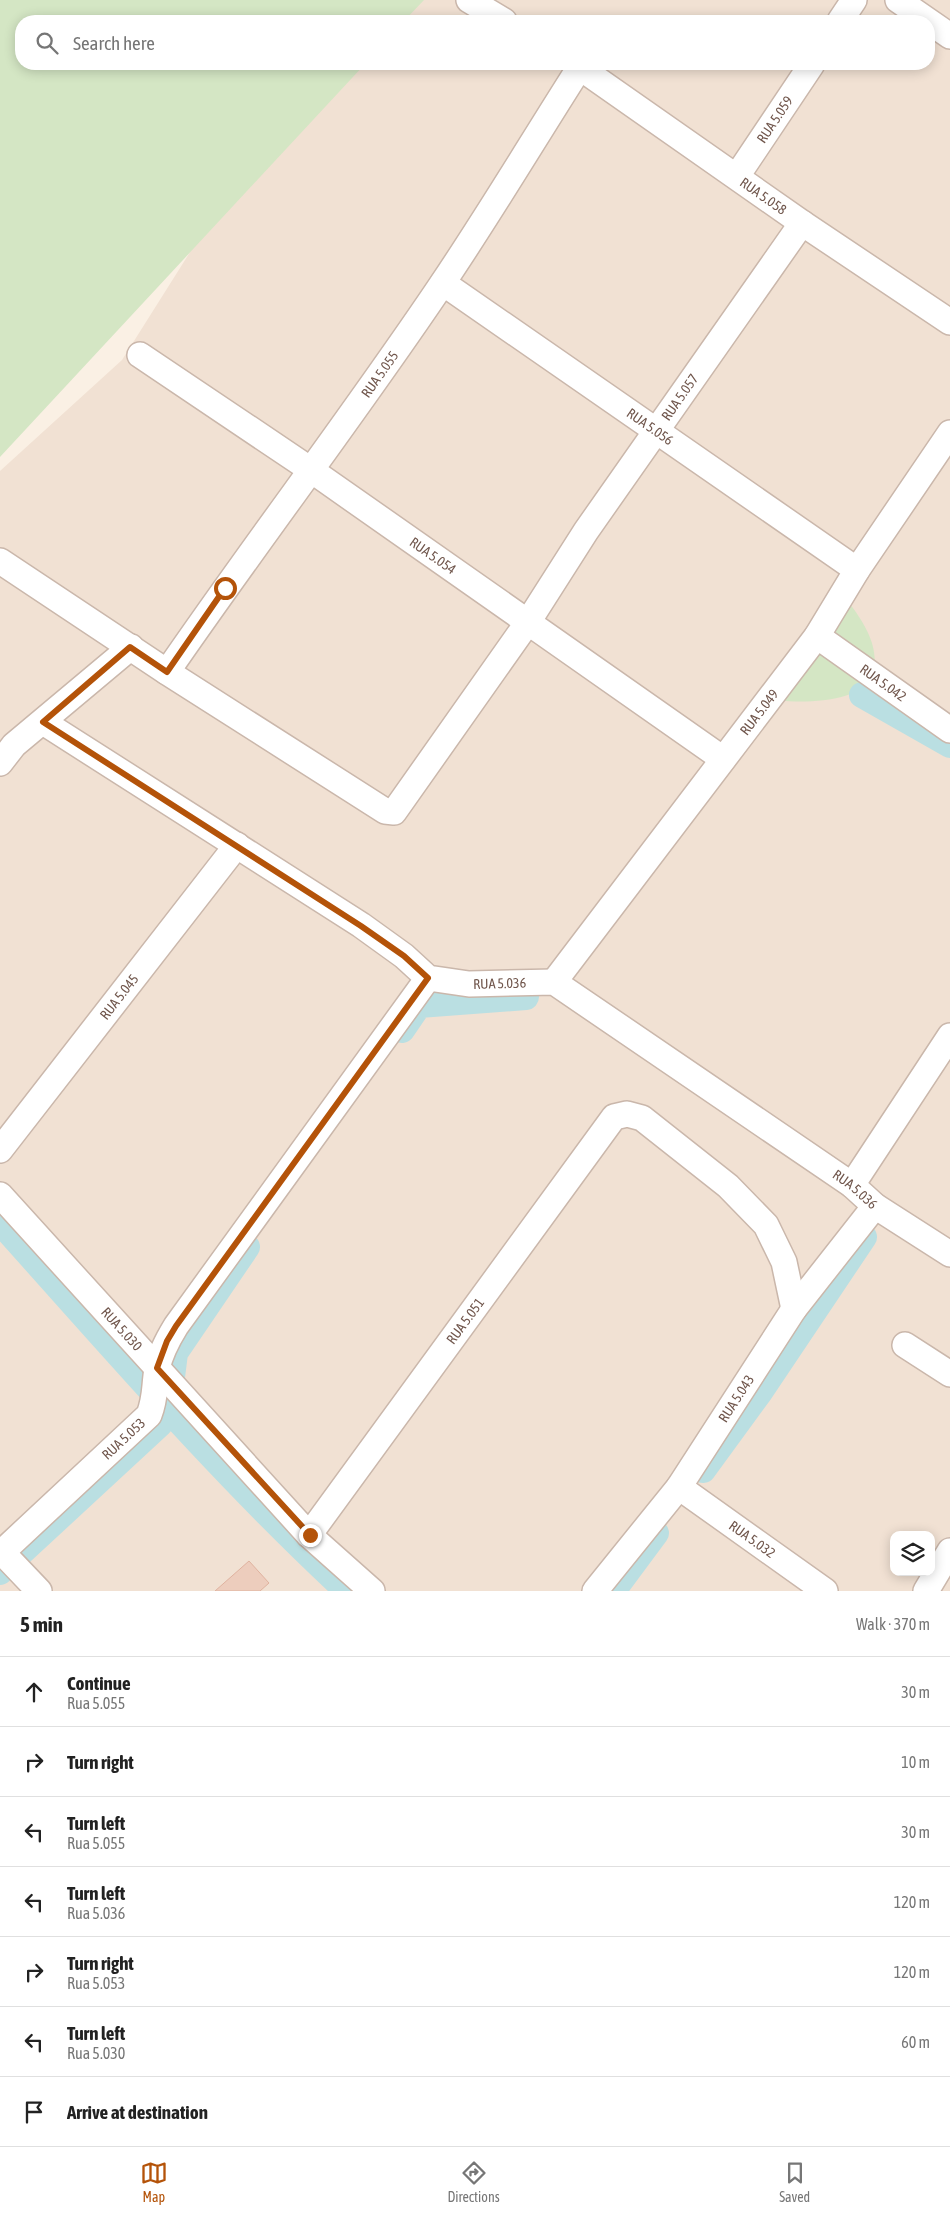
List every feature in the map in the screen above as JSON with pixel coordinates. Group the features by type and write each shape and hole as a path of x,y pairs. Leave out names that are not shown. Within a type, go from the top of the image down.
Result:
{"street":[{"path":"469,0 494,15"},
{"path":"844,15 854,0"},
{"path":"898,0 920,15"},
{"path":"935,26 950,36"},
{"name":"RUA 5.055","path":"167,672 443,283 574,70"},
{"name":"RUA 5.058","path":"584,70 802,223 950,322"},
{"name":"RUA 5.059","path":"737,176 808,70"},
{"name":"RUA 5.057","path":"167,672 385,811 394,812 528,622 586,530 657,433 802,223"},
{"name":"RUA 5.056","path":"443,283 857,570"},
{"name":"RUA 5.054","path":"140,355 311,470 723,760"},
{"name":"RUA 5.049","path":"554,982 817,636 857,570 950,434"},
{"path":"0,561 167,672"},
{"name":"RUA 5.042","path":"817,636 950,730"},
{"path":"5,748 43,722 130,647"},
{"path":"43,722 361,926 404,956 428,978"},
{"name":"RUA 5.045","path":"0,1150 237,845"},
{"name":"RUA 5.036","path":"428,978 469,984 554,982 852,1185 876,1206 950,1254"},
{"name":"RUA 5.053","path":"1,1552 149,1415 155,1399 157,1368 167,1341 176,1326 428,978"},
{"path":"852,1185 950,1036"},
{"name":"RUA 5.051","path":"310,1535 614,1117 627,1114 642,1118 728,1186 766,1225 784,1262 794,1309"},
{"name":"RUA 5.030","path":"0,1195 310,1535 372,1591"},
{"name":"RUA 5.043","path":"595,1591 679,1487 794,1309 876,1206"},
{"path":"905,1345 950,1374"},
{"name":"RUA 5.032","path":"679,1487 825,1591"},
{"path":"926,1591 950,1551"},
{"path":"1,1552 39,1591"}],"shaded area":[{"path":"292,0 950,0 950,1591 0,1591 0,471 122,360 192,249 174,211 253,70 935,70 935,15 283,15"}],"green space":[{"path":"0,0 424,0 410,15 15,15 15,70 359,70 0,457"},
{"path":"850,604 866,628 873,646 875,664 873,674 868,683 846,696 832,699 802,702 779,700"}],"building":[{"path":"249,1561 269,1583 260,1591 215,1591"}],"waterway":[{"path":"862,695 950,745"},
{"path":"402,1030 419,1005 526,997"},
{"path":"0,1222 127,1364 256,1503 347,1591"},
{"path":"703,1470 760,1392 864,1237"},
{"path":"0,1572 160,1424 170,1393 175,1353 247,1247"},
{"path":"613,1591 656,1533"}],"route":[{"path":"225,588 167,672 130,647 43,722 361,926 404,956 428,978 176,1326 167,1341 157,1368 310,1535"}]}
